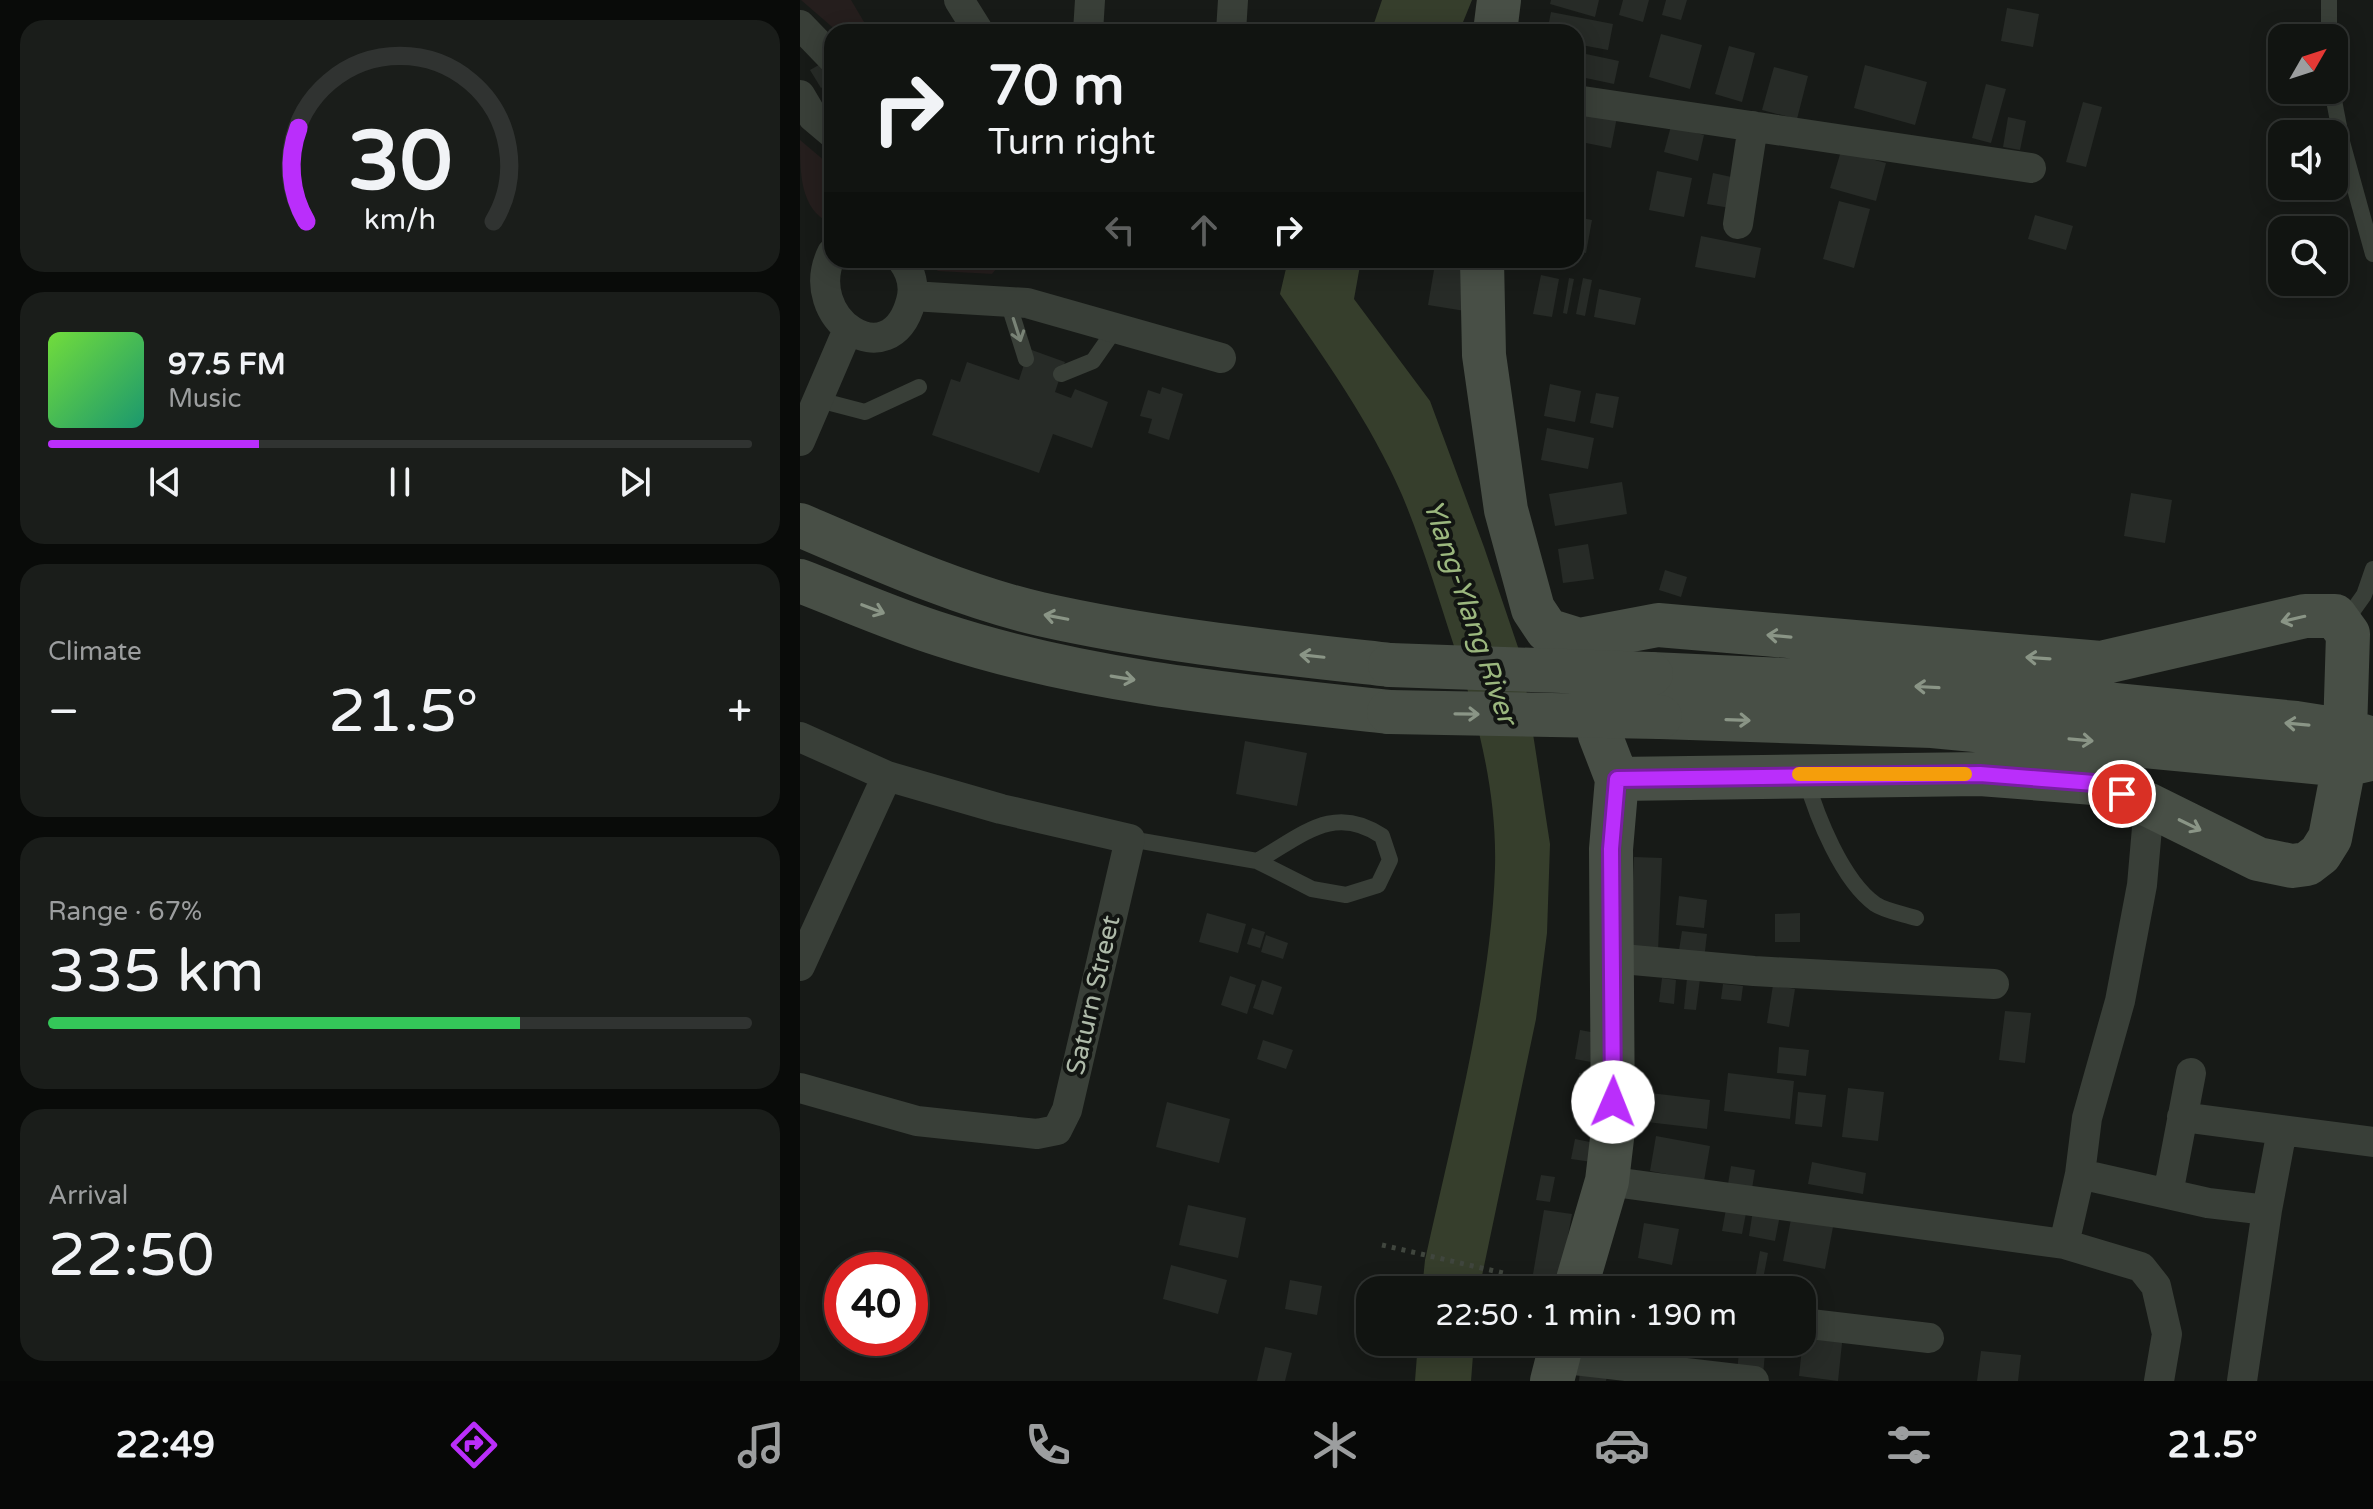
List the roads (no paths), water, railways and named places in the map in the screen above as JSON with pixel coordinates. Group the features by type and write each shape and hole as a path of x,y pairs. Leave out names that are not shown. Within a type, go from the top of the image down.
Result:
{"main road":[{"path":"1496,24 1499,0"},
{"path":"1482,268 1484,355 1506,510 1533,609 1547,630 1579,640 1658,625 2101,663 2305,616 2335,616 2348,634 2359,748 2330,838 2320,854 2307,864 2292,866 2258,859 2149,805 2094,783 1980,774 1804,774 1617,779"},
{"path":"800,525 898,566 1037,613 1252,650 1390,665 1937,687 2359,748"},
{"path":"800,581 942,635 1027,658 1113,677 1238,696 1389,712 1932,726 2359,748"},
{"path":"1579,640 1600,735 1617,779 1611,849 1614,1089 1607,1181 1579,1276"}],"street":[{"path":"959,0 974,24"},
{"path":"1088,24 1090,0"},
{"path":"1232,24 1233,0"},
{"path":"800,25 824,50"},
{"path":"800,95 813,117 824,126"},
{"path":"1584,101 2031,168"},
{"path":"1738,224 1753,126"},
{"path":"824,265 819,272 816,297 826,320 846,334 859,338 883,334 903,318 912,296 907,268"},
{"path":"912,296 1027,303 1221,358"},
{"path":"800,441 846,334"},
{"path":"800,737 887,776 1001,809 1130,839"},
{"path":"800,966 887,776"},
{"path":"2064,1244 2080,1174 2087,1118 2120,1001 2142,885 2149,805"},
{"name":"Saturn Street","path":"800,1088 917,1121 1037,1134 1057,1130 1067,1110 1130,839"},
{"path":"1611,958 1754,971 1994,984"},
{"path":"2168,1194 2191,1073"},
{"path":"2182,1117 2373,1142"},
{"path":"2242,1381 2282,1130"},
{"path":"2080,1174 2168,1194 2267,1210"},
{"path":"1607,1181 2064,1244 2141,1267 2156,1286 2167,1334 2159,1381"},
{"path":"1816,1325 1929,1338"},
{"path":"1557,1360 1754,1381"}],"lane":[{"path":"2329,0 2329,24"},
{"path":"2335,104 2373,254"},
{"path":"1008,302 1026,359"},
{"path":"1061,374 1093,361 1116,328"},
{"path":"819,400 865,412 919,387"},
{"path":"2343,624 2364,595 2373,569"},
{"path":"1804,774 1819,821 1845,868 1875,904 1916,918"},
{"path":"1130,839 1257,861 1312,889 1346,895 1378,885 1390,860 1382,836 1362,823 1332,819 1257,861"}],"water":[{"path":"1382,0 1472,0 1462,24 1374,24"},
{"name":"Ylang-Ylang River","path":"1286,268 1360,268 1354,299 1430,401 1521,656 1550,844 1547,933 1536,1019 1482,1276 1423,1276 1486,965 1495,868 1489,784 1471,703 1424,552 1390,468 1330,367 1280,294"},
{"path":"1417,1356 1473,1356 1471,1381 1415,1381"}]}
